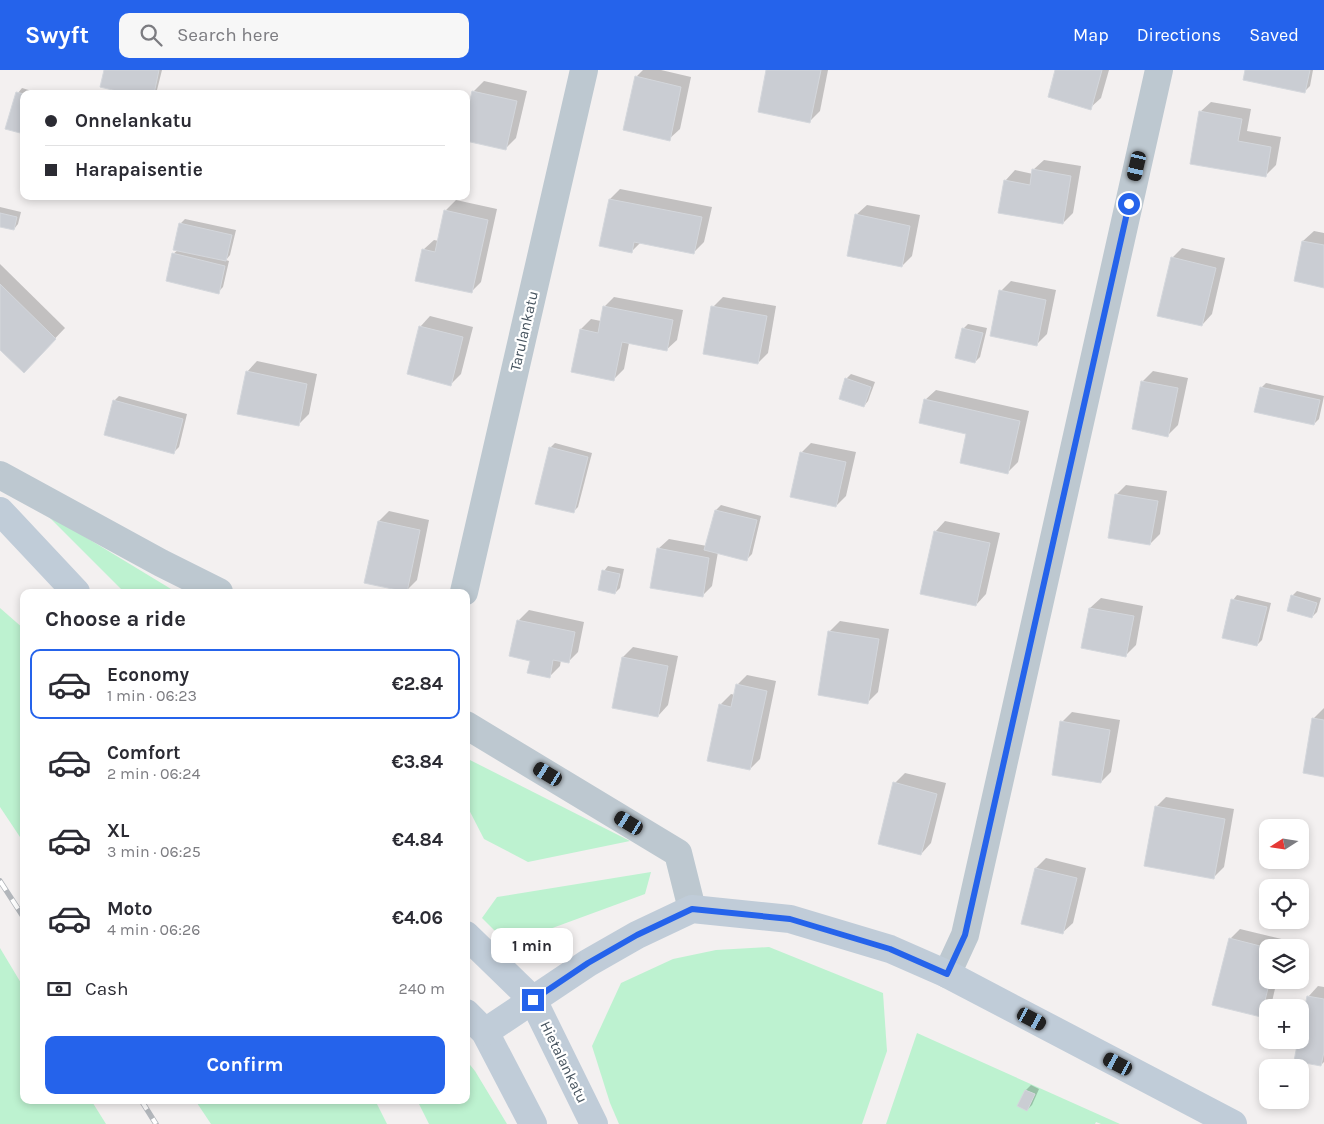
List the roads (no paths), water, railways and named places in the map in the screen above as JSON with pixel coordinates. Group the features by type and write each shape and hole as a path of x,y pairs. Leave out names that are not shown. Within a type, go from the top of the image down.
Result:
{"main road":[{"path":"0,511 73,589"},
{"path":"533,1124 476,1023 533,1000 588,963 637,935 692,909 790,919 890,949 947,974 1234,1124"},
{"name":"Hietalankatu","path":"470,939 533,1000 594,1124"}],"street":[{"name":"Tarulankatu","path":"465,589 584,70"},
{"path":"947,974 965,935 1159,70"},
{"path":"0,475 161,563 213,589"},
{"path":"470,727 678,853 692,909"}],"railway":[{"path":"0,881 20,912"},
{"path":"144,1104 156,1124"}]}
